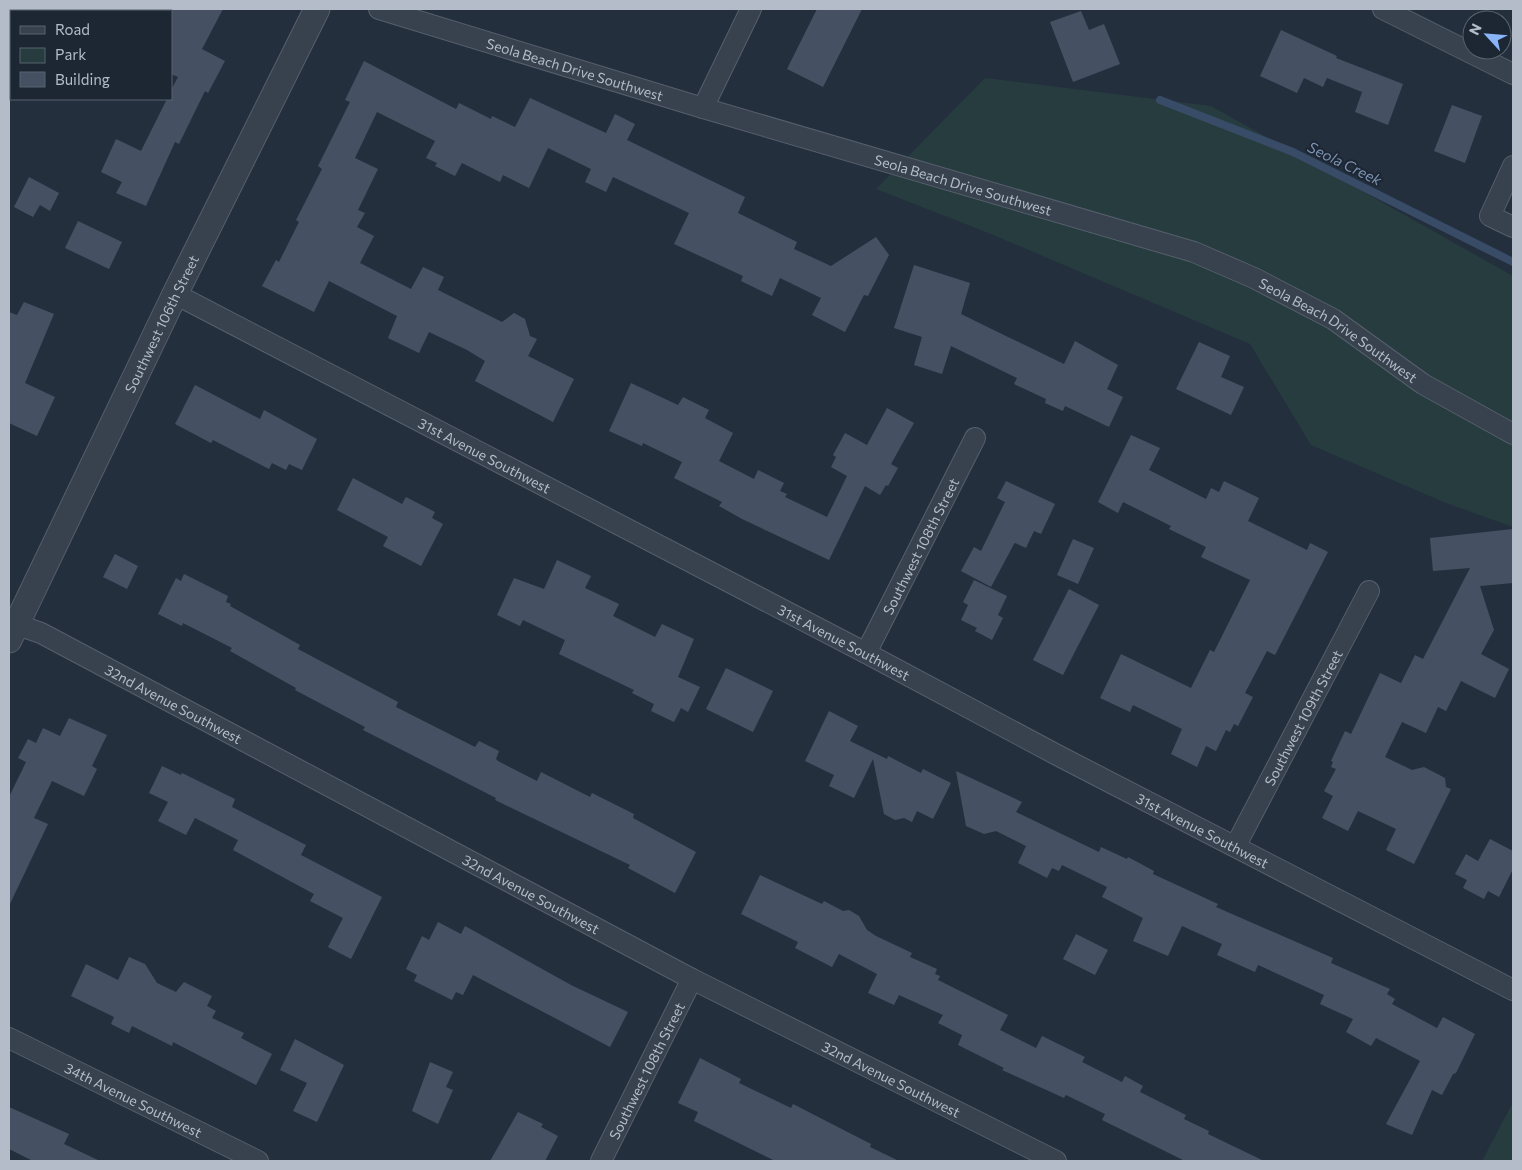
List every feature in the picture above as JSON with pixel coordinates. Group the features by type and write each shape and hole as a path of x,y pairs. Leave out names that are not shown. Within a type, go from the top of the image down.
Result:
{"street":[{"name":"Southwest 106th Street","path":"11,629 317,9"},
{"name":"Seola Beach Drive Southwest","path":"379,9 703,108 1194,252 1254,278 1333,319 1423,384 1513,434"},
{"path":"703,108 751,9"},
{"path":"1383,9 1513,74"},
{"path":"1513,166 1490,216 1513,227"},
{"name":"31st Avenue Southwest","path":"175,294 866,652 1058,756 1236,845 1513,990"},
{"name":"Southwest 108th Street","path":"866,652 975,438"},
{"name":"Southwest 109th Street","path":"1236,845 1369,591"},
{"name":"32nd Avenue Southwest","path":"11,629 41,633 692,979 1056,1161"},
{"name":"Southwest 108th Street","path":"601,1161 692,979"},
{"name":"34th Avenue Southwest","path":"9,1038 258,1161"}],"green space":[{"path":"985,78 1211,106 1513,276 1513,527 1446,503 1311,445 1250,344 991,234 876,189"},
{"path":"1513,1102 1513,1161 1482,1161"}],"building":[{"path":"223,9 202,49 225,61 208,93 205,91 179,144 175,142 146,206 116,193 122,182 101,172 116,139 141,151 166,100 172,100 172,88 178,77 172,74 171,10"},
{"path":"817,9 862,9 823,87 787,69"},
{"path":"1081,11 1089,30 1104,24 1120,64 1073,82 1050,22"},
{"path":"1281,30 1337,56 1336,58 1403,84 1388,125 1355,112 1362,92 1327,78 1323,87 1304,78 1297,93 1260,76"},
{"path":"364,61 456,109 459,103 491,119 492,116 515,127 530,98 606,133 615,114 635,124 627,140 745,197 738,213 797,242 794,249 831,266 876,237 889,255 868,296 864,295 845,332 812,315 821,298 780,278 772,296 741,281 743,276 674,244 689,213 613,177 606,192 585,182 591,169 548,148 529,188 503,175 500,182 462,163 455,176 435,166 437,163 426,158 435,141 377,112 355,158 378,169 358,210 365,213 357,227 374,236 360,263 411,289 423,267 444,277 438,290 502,322 514,313 525,319 530,336 537,339 528,356 574,379 553,422 475,381 485,361 467,350 429,332 419,353 388,338 397,316 329,281 314,312 262,286 276,260 279,262 299,222 296,220 322,169 318,166 350,102 345,100"},
{"path":"1452,105 1482,116 1465,163 1434,151"},
{"path":"29,177 59,193 50,211 40,205 33,217 14,207"},
{"path":"78,221 122,242 109,269 65,248"},
{"path":"914,265 970,283 961,314 1064,364 1075,341 1118,365 1107,389 1123,397 1109,427 1065,406 1063,411 1045,403 1046,399 1014,384 1017,378 951,346 942,374 914,365 922,337 894,328"},
{"path":"24,302 54,314 25,383 55,397 37,436 9,423 9,312 17,315"},
{"path":"1199,342 1230,356 1221,377 1244,387 1231,415 1176,389"},
{"path":"631,383 678,405 683,397 709,410 705,418 733,433 719,461 754,479 758,470 784,483 780,491 787,494 785,497 827,517 847,476 831,467 836,457 833,455 845,433 867,445 887,408 914,423 891,464 898,468 888,486 886,485 880,495 865,486 829,560 742,519 719,506 722,502 674,478 682,462 643,443 642,446 609,431"},
{"path":"195,385 260,419 264,410 317,439 302,470 289,464 286,470 272,463 269,469 213,440 211,443 175,424"},
{"path":"1131,435 1160,448 1149,470 1206,499 1211,488 1219,492 1224,481 1259,498 1248,521 1307,550 1310,543 1328,552 1275,655 1267,651 1245,693 1253,697 1238,726 1234,724 1230,732 1226,730 1216,751 1206,746 1197,767 1171,754 1182,729 1133,705 1130,712 1100,698 1121,654 1191,688 1210,650 1214,652 1250,580 1201,557 1206,547 1169,529 1171,526 1123,502 1118,513 1098,502"},
{"path":"353,478 402,504 406,497 435,512 432,518 443,524 421,566 383,546 388,537 337,510"},
{"path":"1006,481 1055,504 1041,534 1034,531 1026,548 1014,544 991,587 961,571 974,547 981,551 1005,502 997,498"},
{"path":"1513,529 1513,583 1480,586 1494,630 1481,654 1509,669 1495,698 1461,681 1446,711 1438,707 1426,733 1402,722 1385,757 1412,770 1424,767 1445,778 1446,787 1451,789 1414,864 1386,850 1396,829 1358,811 1348,831 1322,818 1333,796 1324,791 1336,769 1331,767 1333,762 1331,761 1345,731 1351,734 1380,673 1401,683 1415,655 1423,659 1470,568 1433,571 1430,538"},
{"path":"1073,539 1094,548 1078,584 1057,575"},
{"path":"115,554 138,566 127,589 103,577"},
{"path":"557,560 591,576 585,588 619,604 613,616 655,637 662,624 694,639 678,677 700,687 688,712 681,708 674,722 651,711 654,704 632,693 634,690 559,654 565,640 523,620 520,626 497,615 514,578 544,589"},
{"path":"184,574 228,596 226,602 231,604 230,606 300,645 298,649 398,702 396,707 475,747 479,741 499,751 496,759 498,761 537,781 541,772 590,797 592,793 634,814 633,818 696,852 675,893 628,868 630,865 495,800 496,798 363,730 365,727 295,690 296,688 230,651 232,648 183,623 182,626 158,614 176,578 181,581"},
{"path":"974,580 1007,596 998,615 1003,618 992,640 975,631 977,628 961,620 968,605 963,602"},
{"path":"1069,589 1099,605 1063,675 1033,660"},
{"path":"726,668 773,691 753,732 706,709"},
{"path":"829,711 858,726 850,741 887,759 888,756 921,773 923,769 951,783 933,819 917,811 912,822 904,818 895,820 884,814 873,759 854,798 829,786 834,775 805,761"},
{"path":"69,718 107,735 92,766 97,769 84,796 52,781 34,818 48,824 9,906 9,797 26,762 18,758 28,739 36,743 43,728 60,736"},
{"path":"162,766 181,775 182,773 235,799 232,807 306,845 301,855 382,897 351,959 328,947 343,918 310,901 314,894 233,850 238,840 195,818 186,835 158,821 168,802 149,793"},
{"path":"956,771 1022,802 1016,812 1099,852 1101,847 1127,859 1128,857 1154,871 1153,874 1218,904 1216,907 1333,958 1331,963 1390,989 1387,994 1395,999 1392,1004 1437,1028 1443,1017 1475,1034 1456,1073 1453,1074 1442,1095 1432,1090 1412,1135 1386,1124 1420,1061 1376,1038 1371,1046 1346,1032 1353,1019 1320,1004 1324,995 1258,965 1255,972 1217,955 1222,944 1182,926 1168,956 1133,941 1143,918 1102,897 1107,887 1062,865 1059,871 1052,868 1047,878 1018,863 1026,846 996,831 984,834 966,826"},
{"path":"1490,839 1513,851 1513,869 1499,897 1488,891 1484,899 1463,888 1467,880 1455,874 1466,854 1478,861"},
{"path":"760,875 822,904 824,901 843,911 849,910 859,916 867,930 912,953 910,957 937,969 935,974 940,976 938,980 1008,1015 1000,1030 1036,1048 1042,1036 1085,1057 1082,1062 1122,1082 1125,1076 1143,1086 1140,1092 1186,1115 1184,1119 1209,1131 1208,1134 1264,1161 1185,1161 1102,1120 1105,1114 1066,1095 1064,1098 1002,1070 1004,1068 958,1045 962,1035 938,1023 943,1015 899,995 894,1005 868,993 877,974 839,954 832,967 795,948 798,942 741,914"},
{"path":"438,922 461,934 465,926 571,985 628,1012 610,1047 473,975 463,995 456,992 452,1000 414,981 417,975 406,969 422,936 429,940"},
{"path":"1076,934 1108,950 1095,975 1063,959"},
{"path":"129,957 145,964 157,983 176,992 184,982 212,996 207,1006 216,1011 212,1018 244,1033 241,1038 272,1054 256,1085 173,1042 172,1046 132,1026 129,1033 111,1024 114,1017 71,996 86,964 118,980"},
{"path":"295,1039 344,1065 317,1122 293,1111 307,1083 280,1070"},
{"path":"700,1058 741,1079 739,1083 791,1108 793,1104 871,1144 870,1147 899,1161 775,1161 694,1121 698,1112 678,1103"},
{"path":"430,1062 453,1072 446,1087 453,1090 438,1124 412,1111"},
{"path":"9,1107 69,1134 64,1144 100,1161 33,1161 9,1149"},
{"path":"518,1112 543,1124 541,1127 558,1136 545,1161 490,1161"}],"waterway":[{"name":"Seola Creek","path":"1160,100 1293,152 1513,262"}]}
